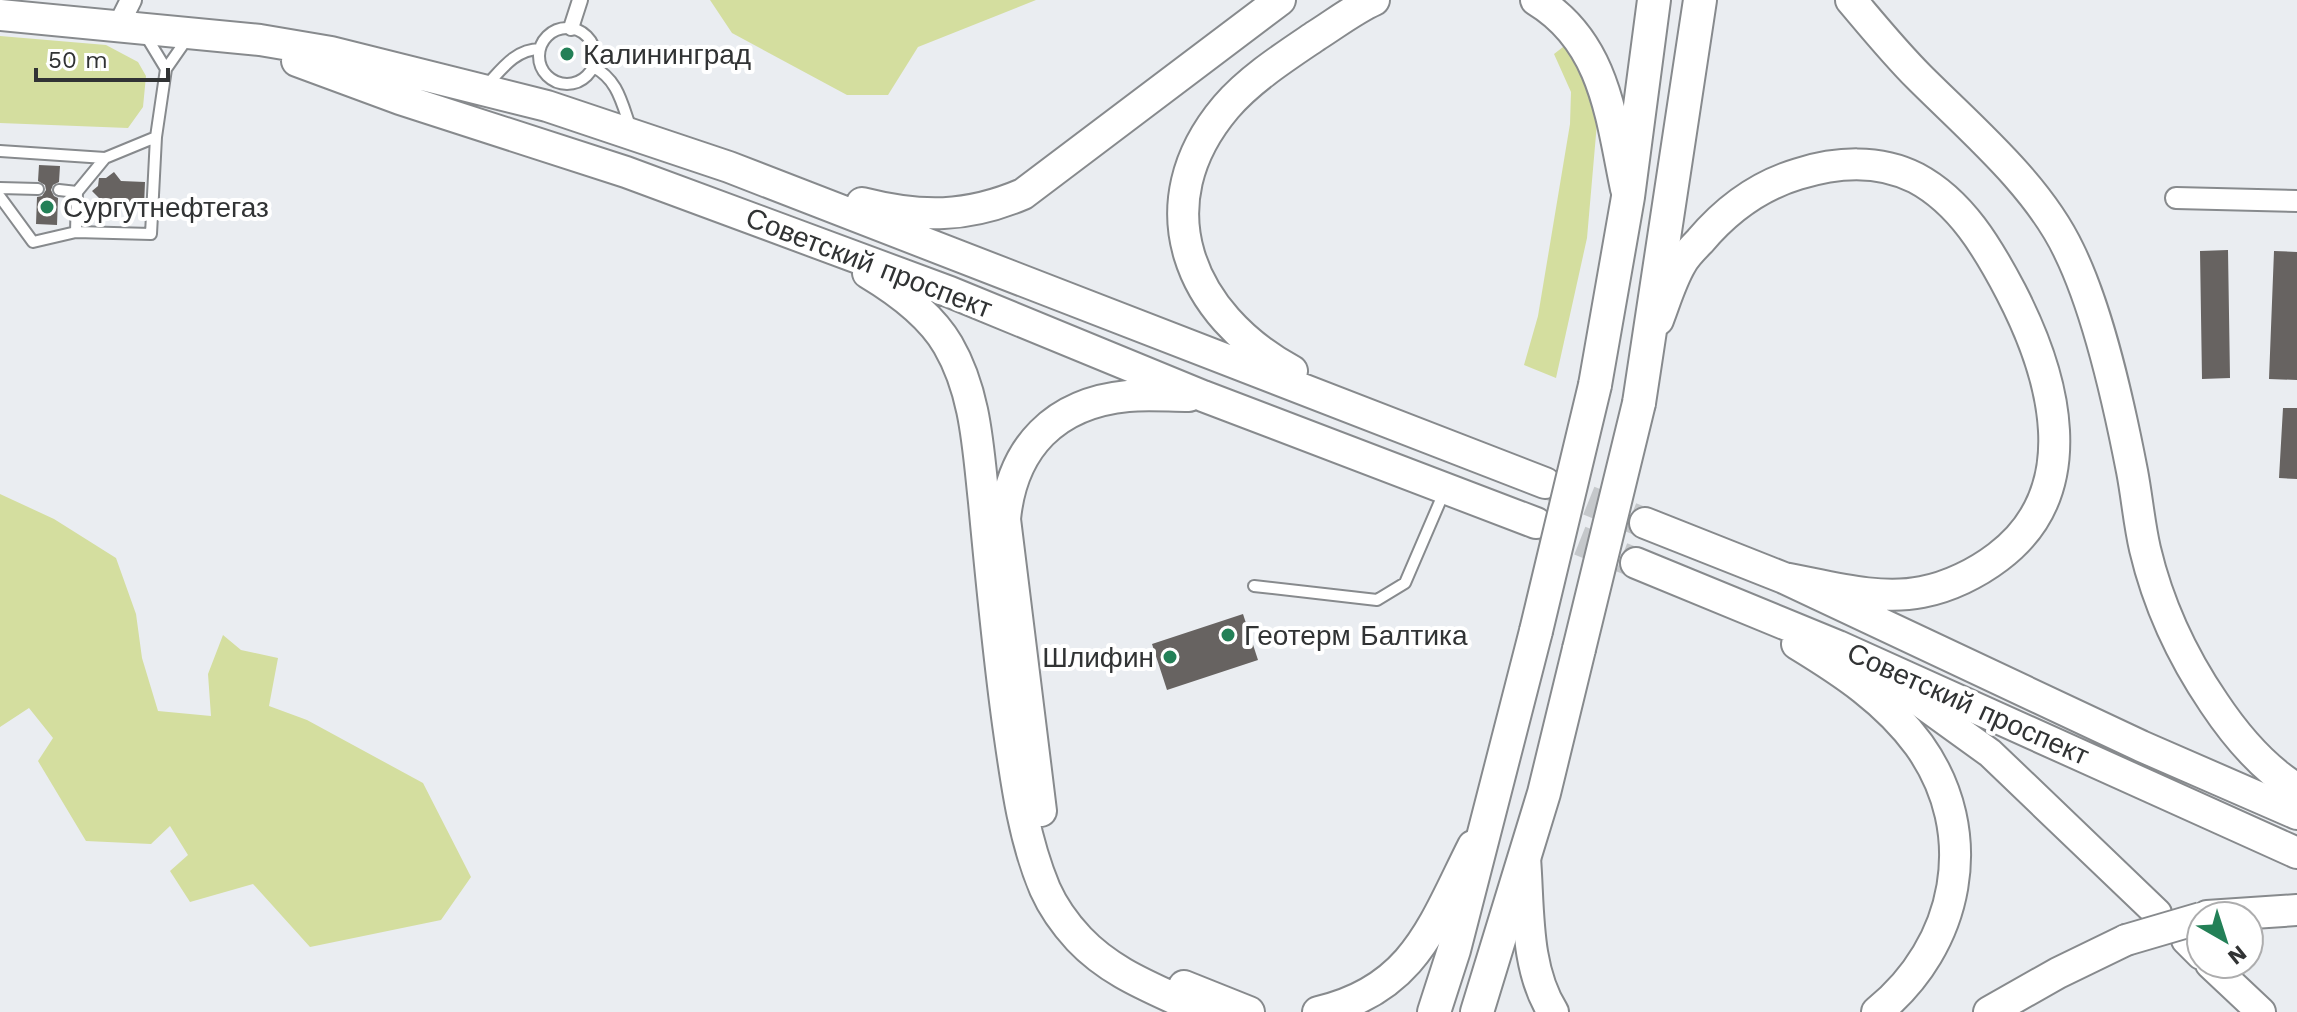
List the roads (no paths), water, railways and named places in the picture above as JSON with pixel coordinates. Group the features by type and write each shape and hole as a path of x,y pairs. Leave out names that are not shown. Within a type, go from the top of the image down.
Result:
{"highway":[{"path":"1434,1012 1454,950 1536,631 1595,385 1628,197 1654,0"},
{"path":"1477,1012 1544,793 1639,403 1700,0"}],"main road":[{"path":"729,167 894,211 941,214 996,206 1023,194 1051,175 1280,0"},
{"path":"1374,0 1300,46 1252,82 1226,107 1206,136 1192,165 1183,203 1184,242 1196,277 1219,312 1267,358 1415,434"},
{"path":"1536,0 1557,13 1576,34 1596,66 1611,113 1628,197"},
{"path":"1851,0 1916,74 2021,181 2068,248 2095,320 2132,471 2145,550 2170,625 2194,674 2227,723 2255,755 2297,789"},
{"name":"Советский проспект","path":"0,15 130,18 271,52 400,99 626,172 950,292 1203,396 1536,523"},
{"name":"Советский проспект","path":"191,34 260,40 331,52 547,106 633,134 729,167 1545,483"},
{"path":"1647,349 1681,263 1724,213 1744,198 1777,181 1819,167 1854,164 1882,166 1915,178 1967,220 1994,259 2040,356 2052,398 2055,425 2052,473 2024,532 2008,550 1988,565 1945,586 1920,593 1877,593 1784,578"},
{"path":"817,243 881,281 923,313 947,343 964,377 976,426 999,656 1014,766 1025,823 1046,892 1071,929 1108,966 1203,1012"},
{"path":"1203,396 1127,396 1089,404 1058,419 1035,439 1020,461 1008,490 1005,519 1043,825 1059,885 1092,929 1113,945 1169,980 1249,1012"},
{"name":"Советский проспект","path":"1645,523 1784,578 2141,746 2297,814"},
{"name":"Советский проспект","path":"1636,563 1838,646 2297,853"},
{"path":"1719,596 1851,677 1893,714 1920,746 1939,783 1955,853 1952,892 1943,925 1930,953 1914,977 1877,1012"},
{"path":"1838,646 1990,753 2157,913"},
{"path":"1318,1012 1340,1007 1383,985 1408,962 1423,944 1488,816"},
{"path":"1525,855 1532,953 1553,1012"},
{"path":"2265,912 2297,910"},
{"path":"1989,1012 2058,973 2126,940 2185,938"},
{"path":"2227,980 2261,1012"}],"street":[{"path":"571,28 580,0"},
{"path":"2176,198 2297,201"}],"lane":[{"path":"130,18 166,69"},
{"path":"571,28 590,40 595,53 593,67 579,82 557,83 541,70 540,49 552,32 571,28"},
{"path":"0,197 33,242 76,232 151,234 156,137 166,69 191,34"},
{"path":"483,89 516,54 528,49 540,49"},
{"path":"593,67 607,74 615,85 633,134"},
{"path":"0,151 105,158 156,137"},
{"path":"76,232 77,192 105,158"},
{"path":"0,188 38,189"},
{"path":"59,190 77,192"},
{"path":"1254,586 1377,600 1405,583 1446,488"}],"tunnel":[{"path":"1547,484 1645,523"},
{"path":"1538,524 1636,563"}],"place":[{"name":"Калининград","path":"567,54"},
{"name":"Сургутнефтегаз","path":"47,207"},
{"name":"Геотерм Балтика","path":"1228,635"},
{"name":"Шлифин","path":"1170,657"}]}
